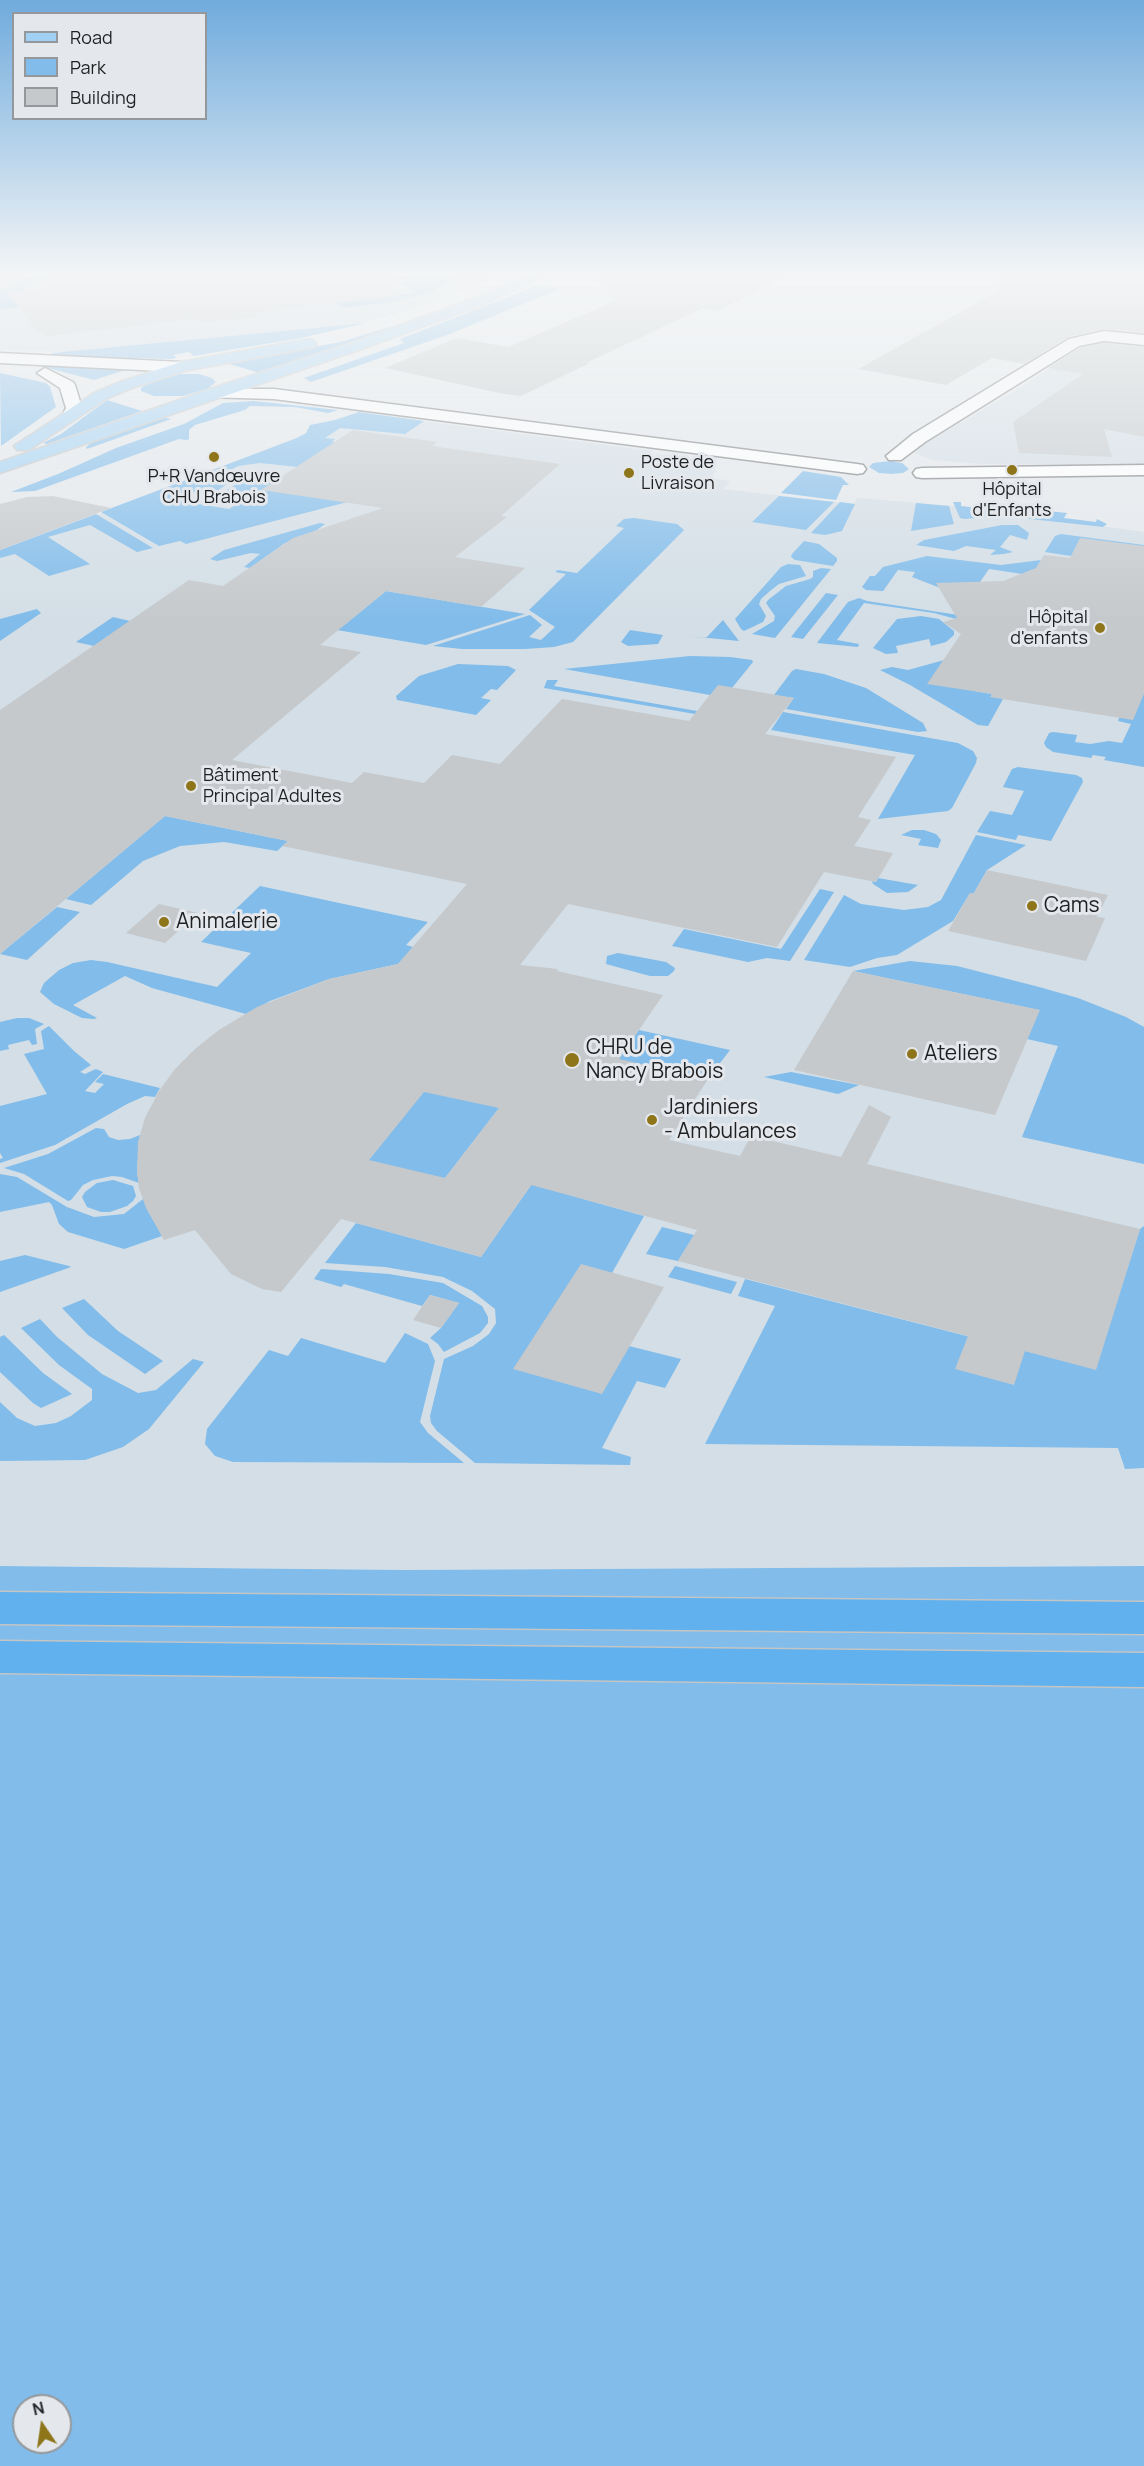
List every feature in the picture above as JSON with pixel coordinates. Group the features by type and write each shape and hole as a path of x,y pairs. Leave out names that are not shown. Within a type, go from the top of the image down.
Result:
{"highway":[{"path":"0,1608 1144,1618"},
{"path":"0,1657 599,1666 1144,1670"}],"main road":[{"path":"0,457 42,435 110,391"},
{"path":"121,391 146,398 177,399 210,394"},
{"path":"136,391 146,398"},
{"path":"0,468 219,391"}],"street":[{"path":"69,391 74,408 71,414"},
{"path":"310,391 873,462 920,438 995,391"},
{"path":"210,394 274,394 873,462 916,471 1144,470"}],"shaded area":[{"path":"1014,391 1144,391 1144,466 982,464 932,460 915,453 917,448"},
{"name":"CHRU de Nancy Brabois","path":"360,413 654,451 641,460 649,461 657,454 694,459 714,465 716,471 710,478 730,481 723,489 854,504 857,498 955,506 1144,532 1144,1566 406,1570 0,1566 0,553"}],"green space":[{"path":"0,391 51,391 56,407 1,446"},
{"path":"141,391 200,391 183,396 154,396"},
{"path":"107,400 142,411 47,444 43,443 61,434"},
{"path":"254,401 338,410 328,413 295,407 250,406 245,410 195,425 189,430 187,440 179,439 35,491 11,492 116,448 184,424 223,403"},
{"path":"359,412 424,421 405,434 340,428 325,438 335,439 332,442 383,449 298,467 260,463 238,466 223,477 230,482 214,493 194,492 180,501 229,509 243,500 223,496 229,492 225,491 238,483 270,478 275,481 262,490 359,499 186,544 180,541 159,546 101,512 297,438 306,433 310,425"},
{"path":"162,417 171,419 87,449 86,447 95,440"},
{"path":"890,461 902,463 909,469 903,473 891,474 879,473 869,467 873,463"},
{"path":"803,471 841,477 849,485 843,485 836,500 781,493"},
{"path":"779,496 834,502 806,530 752,522"},
{"path":"840,502 855,504 842,531 825,535 811,533"},
{"path":"953,502 961,502 961,506 1044,515 1048,511 1067,513 1064,518 1096,522 1097,519 1107,524 1103,527 1003,516 964,519 960,518"},
{"path":"916,503 949,506 954,524 911,531"},
{"path":"96,514 153,548 137,552 90,525 48,537 90,564 49,576 15,554 0,558 0,550"},
{"path":"634,518 677,524 684,530 573,642 554,647 525,649 462,649 433,646 530,615 542,625 529,637 541,640 555,627 529,610 566,574 555,572 558,570 577,573 624,528 616,526 624,519"},
{"path":"320,523 325,524 297,545 285,543 250,568 244,567 260,554 251,553 217,561 210,559 224,550"},
{"path":"1002,525 1018,525 1029,533 1027,540 1010,535 1000,547 1013,552 990,555 996,550 966,546 954,551 916,545 924,540"},
{"path":"1061,534 1144,546 1071,556 1045,552 1055,536"},
{"path":"804,541 819,544 837,558 837,561 833,566 795,560 791,557 792,554"},
{"path":"927,556 1001,565 1041,560 1040,563 1064,566 1022,574 989,569 980,582 943,589 912,577 915,572 898,570 883,591 866,590 862,587 870,576 875,576 883,567"},
{"path":"788,564 800,565 806,576 779,584 770,591 759,604 766,616 763,622 744,631 741,629 735,619 781,567"},
{"path":"821,568 831,569 775,638 752,634 774,621 775,616 766,603 768,600 786,586 810,579 813,577 813,571"},
{"path":"386,591 525,614 426,645 224,611 342,627"},
{"path":"826,593 838,595 803,639 791,637"},
{"path":"859,598 991,620 956,619 934,613 864,603 837,640 859,644 858,647 817,643 848,602"},
{"path":"37,609 41,613 0,641 0,619"},
{"path":"921,616 939,619 954,631 954,635 946,642 931,646 929,639 896,646 898,653 886,654 873,648 897,619"},
{"path":"113,617 130,621 94,646 76,642"},
{"path":"723,620 739,641 706,638"},
{"path":"630,630 663,635 658,644 628,646 621,642"},
{"path":"690,656 730,657 753,662 732,688 710,695 564,669"},
{"path":"955,657 975,691 1003,699 988,726 978,725 880,670 892,667 908,670"},
{"path":"458,664 508,666 516,670 497,690 491,689 481,698 491,700 476,715 397,700 396,696 419,676"},
{"path":"796,669 824,674 866,688 923,723 927,731 918,732 786,709 794,698 774,695"},
{"path":"547,680 558,680 554,686 697,711 695,714 544,688"},
{"path":"1144,690 1144,767 1104,760 1106,757 1093,755 1091,758 1053,752 1046,747 1044,743 1049,733 1053,732 1077,735 1075,742 1122,743 1131,724 1118,721 1119,718"},
{"path":"783,712 958,743 973,751 977,758 976,763 952,808 948,811 878,819 915,755 771,730"},
{"path":"1018,767 1076,775 1082,778 1083,782 1051,841 1018,835 1016,840 977,832 990,811 1012,815 1024,791 1003,787 1012,769"},
{"path":"165,816 288,841 277,851 224,842 180,846 143,861 91,905 66,899"},
{"path":"912,830 924,830 936,834 941,840 938,848 918,845 921,839 901,835"},
{"path":"976,835 1026,845 987,870 974,893 970,893 953,921 897,955 877,958 850,967 804,960 844,895 861,904 904,910 928,907 941,900"},
{"path":"878,878 918,885 908,892 887,893 873,884 872,881 876,882"},
{"path":"260,886 428,922 406,945 413,947 398,964 329,979 270,1001 246,1014 152,988 125,976 73,1005 97,1018 94,1019 82,1018 54,1004 40,992 44,983 59,970 73,963 91,960 217,987 251,953 201,942"},
{"path":"820,889 834,892 790,961 767,958 748,962 672,946 684,929 781,949"},
{"path":"57,907 80,912 27,960 0,954"},
{"path":"618,953 666,962 675,968 668,976 650,976 606,964 607,956"},
{"path":"910,961 957,966 1078,998 1126,1017 1144,1027 1144,1164 1022,1137 1058,1046 1027,1039 1039,1010 853,971"},
{"path":"29,1018 44,1024 35,1029 37,1044 32,1045 29,1040 8,1045 9,1049 0,1051 0,1022"},
{"path":"49,1026 91,1065 80,1072 85,1074 96,1069 103,1072 85,1091 95,1093 104,1084 95,1082 103,1074 160,1088 155,1097 145,1096 127,1104 55,1145 0,1163 0,1159 3,1158 0,1153 0,1106 47,1094 24,1054 44,1049 41,1031"},
{"path":"639,1030 730,1050 708,1079 583,1199 644,1216 612,1273 629,1346 681,1359 665,1388 637,1381 602,1448 631,1457 630,1465 475,1463 437,1431 431,1423 430,1416 444,1359 473,1346 489,1334 496,1323 495,1309 472,1291 443,1277 385,1267 325,1263 356,1223 481,1257"},
{"path":"791,1072 859,1085 838,1094 764,1077"},
{"path":"428,1086 499,1108 445,1178 364,1166"},
{"path":"96,1128 104,1129 109,1137 118,1140 140,1135 137,1171 139,1183 112,1176 93,1180 83,1185 68,1201 24,1174 4,1168 48,1154"},
{"path":"0,1174 17,1177 67,1207 94,1217 124,1214 143,1199 162,1236 124,1249 68,1232 59,1224 49,1202 0,1212"},
{"path":"113,1180 133,1186 136,1196 133,1201 127,1206 110,1212 101,1212 87,1207 82,1197 85,1192 97,1183"},
{"path":"1144,1226 1144,1468 1125,1469 1118,1448 705,1444 775,1306 738,1296 745,1279 1095,1369 1140,1229"},
{"path":"662,1227 694,1235 678,1261 646,1254"},
{"path":"25,1255 71,1267 0,1292 0,1261"},
{"path":"675,1266 737,1282 731,1294 668,1277"},
{"path":"321,1269 389,1274 443,1283 482,1306 488,1317 488,1323 480,1333 444,1352 430,1338 441,1328 459,1303 430,1295 422,1306 344,1284 341,1287 314,1279"},
{"path":"84,1299 118,1331 163,1361 145,1374 88,1335 62,1308"},
{"path":"40,1319 57,1337 102,1374 138,1393 156,1390 193,1359 204,1362 149,1429 123,1447 85,1460 0,1461 0,1402 17,1418 35,1426 56,1423 71,1416 92,1400 92,1389 59,1365 21,1328"},
{"path":"405,1333 428,1344 435,1361 420,1422 428,1433 464,1463 233,1462 215,1456 205,1444 207,1429 269,1350 288,1356 301,1338 385,1363"},
{"path":"4,1335 43,1373 72,1394 41,1408 33,1403 0,1372 0,1337"},
{"path":"0,1566 406,1570 1144,1566 1144,2466 0,2466"}],"building":[{"path":"491,391 531,391 521,396"},
{"path":"1058,391 1144,391 1144,437 1104,429 1112,457 1019,453 1013,422"},
{"path":"353,430 437,442 432,446 560,464 501,516 507,517 455,557 525,568 481,607 386,591 320,645 361,652 232,760 352,783 364,772 424,783 452,755 500,764 562,699 689,721 718,685 794,698 765,734 896,757 858,817 871,820 854,846 893,853 876,882 824,872 777,947 568,904 520,965 558,969 557,971 663,995 619,1059 708,1079 669,1140 740,1156 751,1136 841,1157 869,1105 891,1117 867,1164 1140,1229 1096,1370 1025,1351 1014,1385 955,1369 968,1336 678,1261 697,1230 531,1185 481,1257 341,1219 281,1292 262,1289 231,1274 195,1230 164,1240 146,1208 139,1188 138,1142 145,1118 159,1091 175,1069 219,1030 257,1007 329,979 398,964 467,884 282,846 288,841 165,816 0,954 0,710 189,580 223,586 293,538 383,508 261,490","holes":["424,1092 499,1108 445,1178 369,1160"]},
{"path":"53,496 111,508 0,550 0,504 27,497"},
{"name":"Hôpital d'enfants","path":"1080,538 1144,546 1144,694 1133,720 990,697 992,694 927,684 961,634 943,622 957,618 936,583 1003,581 1036,568 1044,555 1070,558"},
{"name":"Cams","path":"987,870 1108,895 1097,917 1105,918 1086,961 948,931 970,893 974,893"},
{"name":"Animalerie","path":"159,904 198,913 165,943 126,933"},
{"name":"Ateliers","path":"853,971 1040,1010 995,1115 794,1070"},
{"path":"581,1264 664,1287 602,1394 513,1369"},
{"path":"430,1295 459,1303 441,1328 413,1320"}],"place":[{"name":"P+R Vandœuvre CHU Brabois","path":"214,457"},
{"name":"Hôpital d'Enfants","path":"1012,470"},
{"name":"Poste de Livraison","path":"629,473"},
{"name":"Hôpital d'enfants","path":"1100,628"},
{"name":"Bâtiment Principal Adultes","path":"191,786"},
{"name":"Cams","path":"1032,906"},
{"name":"Animalerie","path":"164,922"},
{"name":"Ateliers","path":"912,1054"},
{"name":"CHRU de Nancy Brabois","path":"572,1060"},
{"name":"Jardiniers - Ambulances","path":"652,1120"}]}
